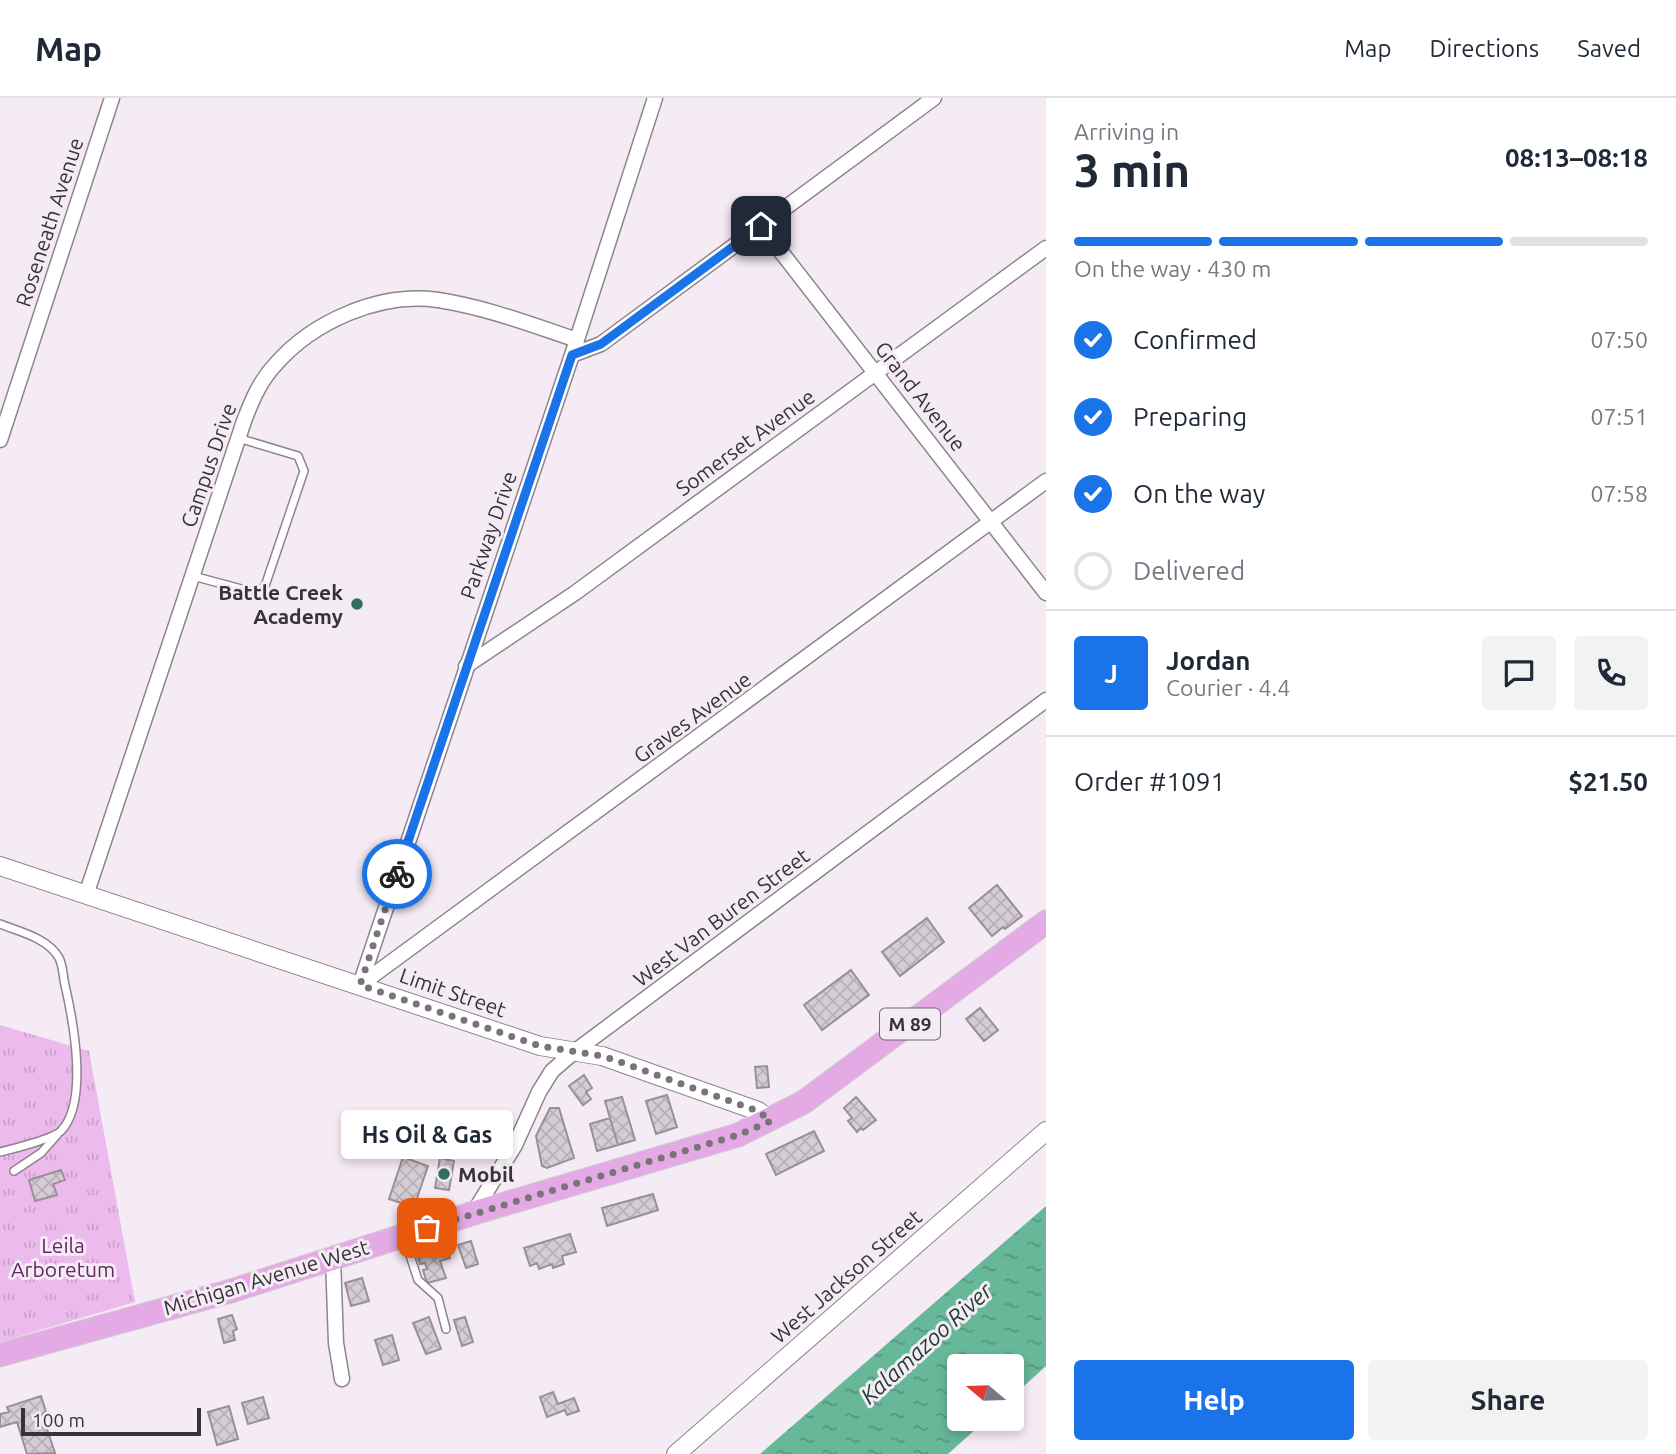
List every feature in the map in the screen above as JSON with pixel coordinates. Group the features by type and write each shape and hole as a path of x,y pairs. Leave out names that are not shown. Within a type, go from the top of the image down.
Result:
{"highway":[{"name":"M 89","path":"771,1121 804,1102 1046,922"},
{"name":"Michigan Avenue West","path":"0,1355 231,1291 474,1213 726,1138 771,1121"}],"street":[{"name":"Roseneath Avenue","path":"0,440 112,98"},
{"name":"Parkway Drive","path":"360,985 577,341 655,98"},
{"path":"572,355 601,344 934,98"},
{"name":"Grand Avenue","path":"761,226 1046,593"},
{"name":"Somerset Avenue","path":"466,666 575,593 1046,248"},
{"name":"Campus Drive","path":"86,895 238,438 255,392 281,358 320,327 347,314 404,300 436,300 512,319 577,341"},
{"name":"Graves Avenue","path":"360,985 1046,481"},
{"name":"West Van Buren Street","path":"474,1213 515,1145 552,1071 1046,700"},
{"name":"Limit Street","path":"0,866 540,1046 603,1056 758,1111 771,1121"},
{"name":"West Jackson Street","path":"676,1454 1046,1132"},
{"path":"332,1258 336,1343 342,1379"}],"lane":[{"path":"192,575 256,593 265,586 300,483 304,471 298,456 238,438"},
{"path":"0,924 43,941 59,958 74,1022 78,1063 72,1109 60,1132 41,1153 14,1171"},
{"path":"0,1152 22,1147 60,1132"},
{"path":"403,1236 418,1280 438,1298 446,1329"}],"green space":[{"name":"Leila Arboretum","path":"0,1025 89,1051 135,1302 0,1342"}],"water":[{"name":"Kalamazoo River","path":"1046,1206 1046,1366 1024,1386 1024,1354 947,1354 947,1432 973,1432 948,1454 760,1454"}],"building":[{"path":"997,885 1022,916 992,936 969,908"},
{"path":"927,918 944,942 900,976 882,952"},
{"path":"851,970 869,995 822,1030 804,1005"},
{"path":"980,1008 998,1030 984,1041 966,1019"},
{"path":"767,1066 769,1087 757,1088 755,1067"},
{"path":"584,1075 592,1088 586,1092 591,1099 583,1105 569,1086"},
{"path":"667,1095 677,1127 656,1134 646,1101"},
{"path":"622,1097 635,1140 618,1145 605,1101"},
{"path":"856,1097 876,1120 857,1132 848,1121 852,1118 844,1108"},
{"path":"550,1108 559,1108 574,1158 547,1168 542,1166 536,1136"},
{"path":"610,1118 618,1145 597,1151 590,1124"},
{"path":"814,1131 824,1151 776,1175 766,1154"},
{"path":"403,1157 428,1166 414,1207 389,1199"},
{"path":"440,1158 454,1161 449,1190 435,1188"},
{"path":"61,1170 65,1180 53,1184 57,1195 35,1201 29,1180"},
{"path":"653,1194 658,1210 607,1226 602,1208"},
{"path":"570,1234 576,1252 562,1256 564,1264 553,1268 552,1264 539,1269 537,1263 530,1266 524,1248"},
{"path":"471,1241 478,1264 466,1268 458,1245"},
{"path":"445,1243 450,1258 440,1261 446,1278 427,1283 423,1270 427,1269 425,1263 420,1264 418,1258 423,1257 420,1250"},
{"path":"362,1278 369,1301 351,1306 345,1283"},
{"path":"232,1315 237,1329 233,1331 235,1340 224,1343 218,1319"},
{"path":"429,1317 441,1349 426,1354 413,1323"},
{"path":"465,1317 473,1342 462,1346 454,1320"},
{"path":"392,1335 399,1360 383,1365 375,1340"},
{"path":"553,1392 558,1404 574,1398 579,1411 567,1415 565,1410 547,1417 540,1397"},
{"path":"41,1396 46,1412 42,1414 55,1453 27,1454 17,1422 0,1427 0,1414 9,1412 7,1407"},
{"path":"263,1397 269,1418 248,1424 242,1403"},
{"path":"229,1406 238,1439 217,1445 208,1412"}],"way so far":[{"path":"397,874 360,985 540,1046 603,1056 758,1111 771,1121 738,1135 427,1228"}],"place":[{"name":"Battle Creek Academy","path":"357,604"},
{"name":"Mobil","path":"444,1174"},
{"name":"Hs Oil & Gas","path":"427,1228"}],"route":[{"path":"397,874 572,355 601,344 761,226"}]}
